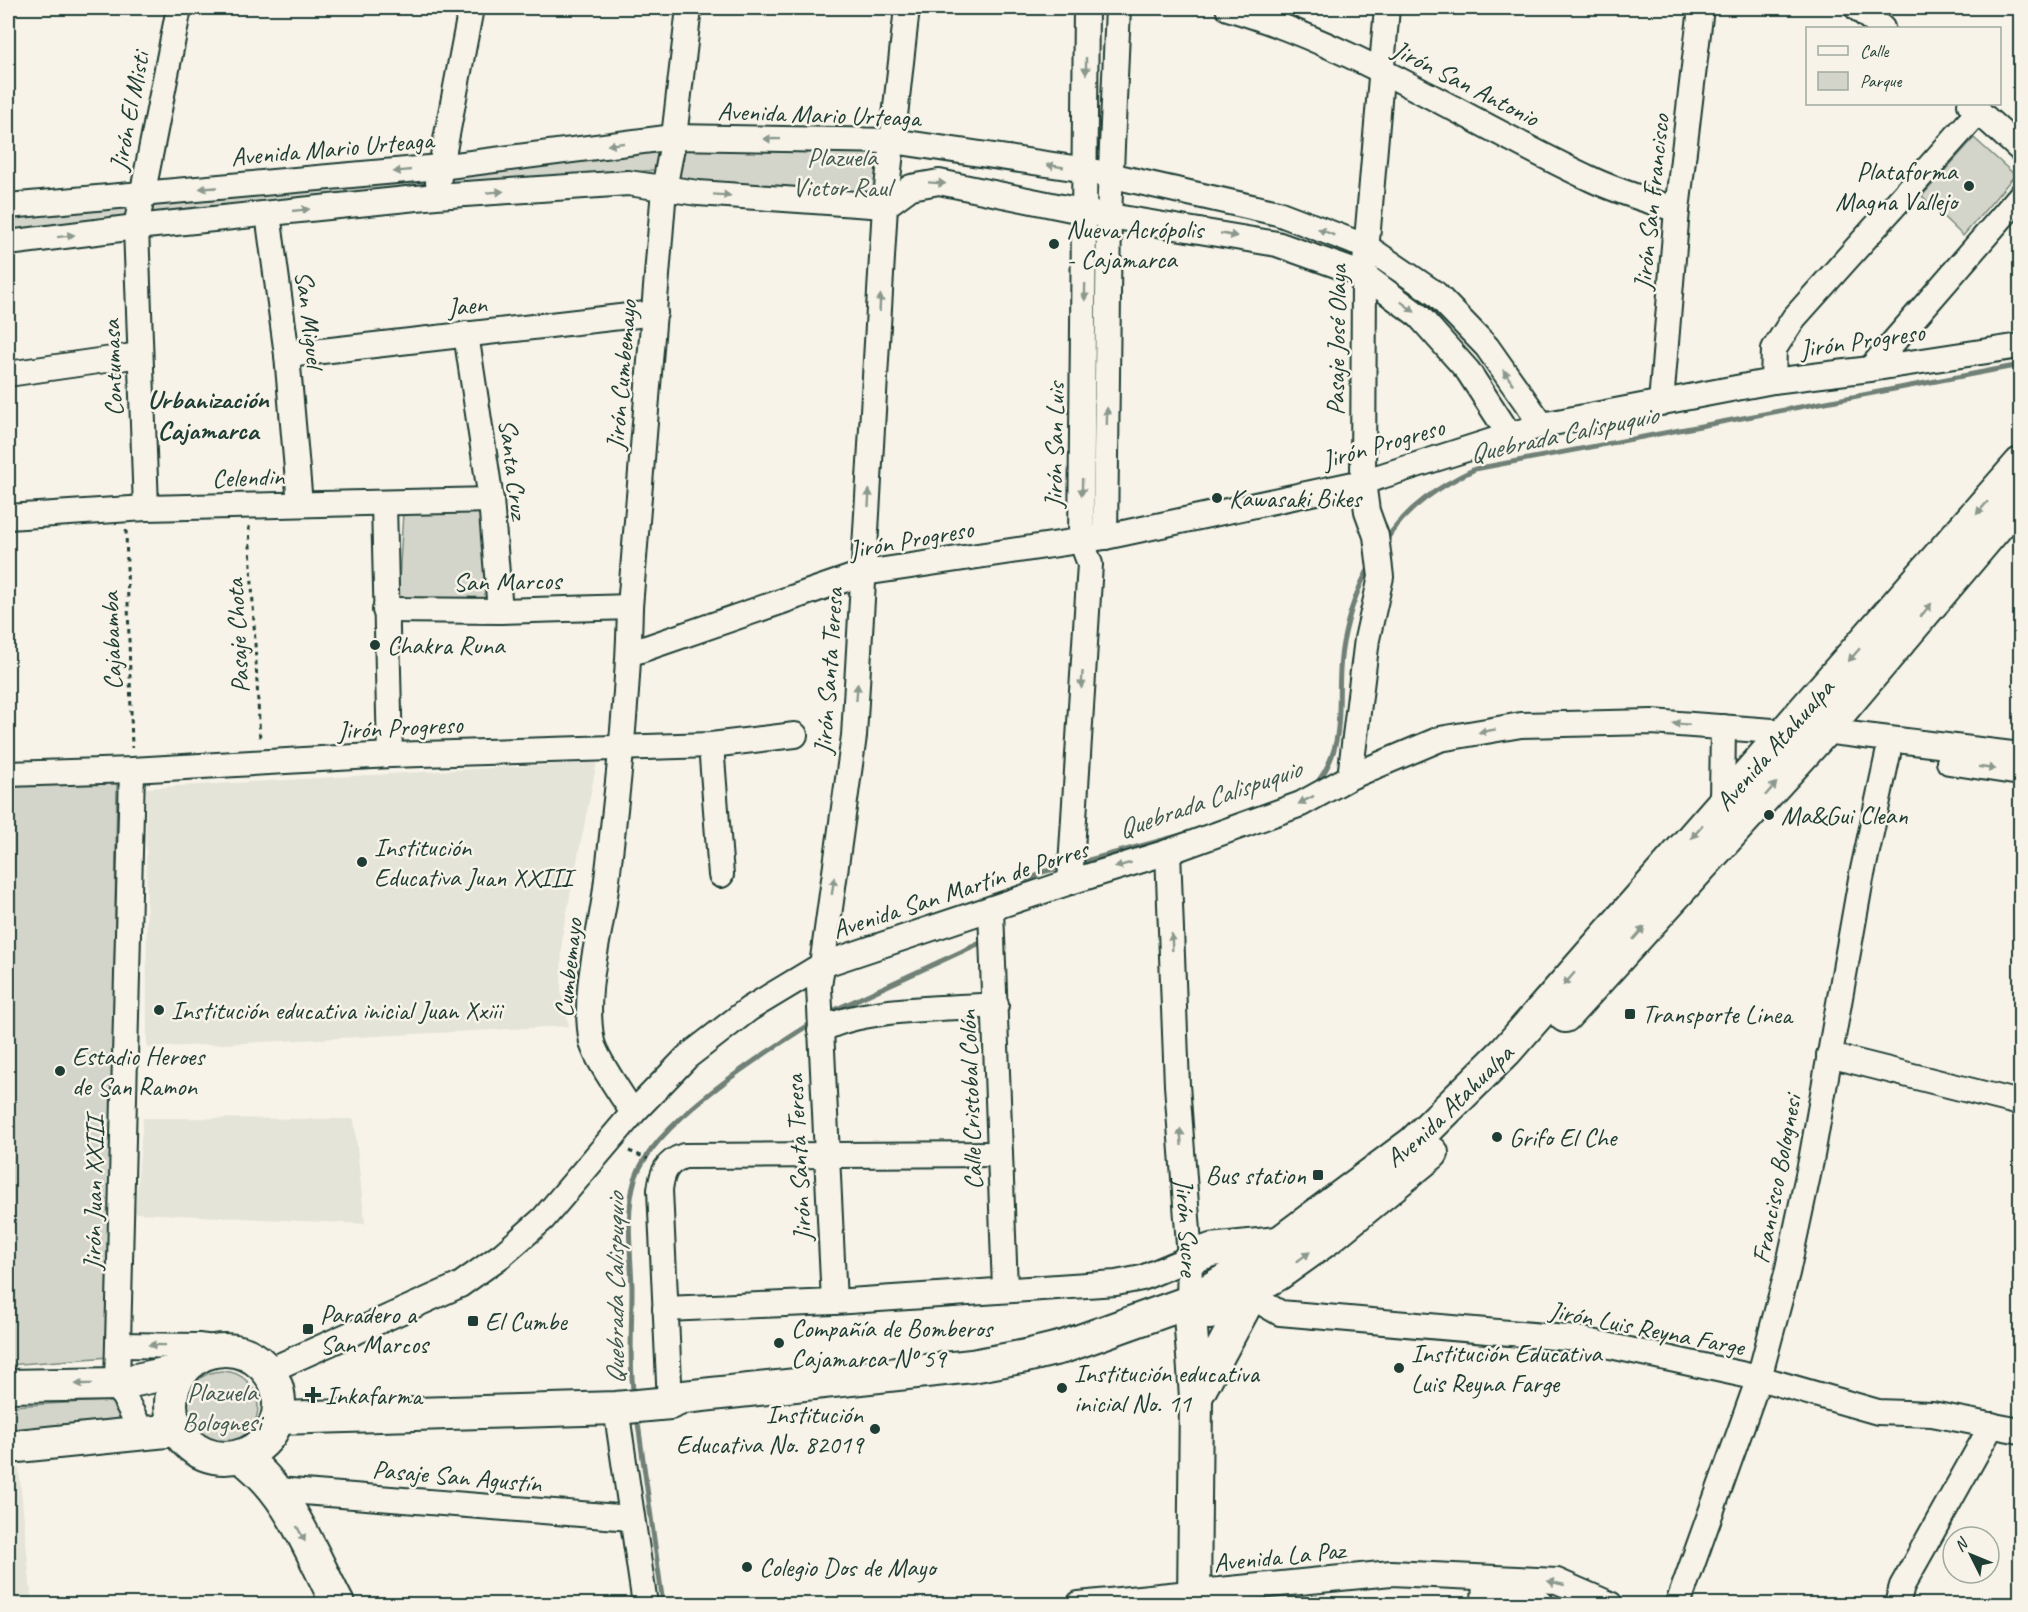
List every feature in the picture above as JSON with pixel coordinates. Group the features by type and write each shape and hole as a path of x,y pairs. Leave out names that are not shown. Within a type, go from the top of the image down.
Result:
{"main road":[{"name":"Avenida Atahualpa","path":"1249,1280 1278,1243 1413,1143 1439,1118 1506,1051 1722,803 1807,736 2020,464"},
{"name":"Avenida Atahualpa","path":"278,1418 638,1406 684,1397 972,1366 1063,1347 1189,1313 1327,1239 1429,1156 1523,1062 1807,736 2020,499"},
{"path":"1190,1258 1211,1250 1278,1243"},
{"path":"1196,1397 1249,1280"},
{"name":"Jirón Sucre","path":"1189,1313 1196,1397 1194,1599"},
{"path":"218,1350 237,1351 249,1355 268,1371 276,1384 279,1398 278,1418 265,1440 240,1456 221,1459 203,1454 187,1444 176,1430 171,1415 170,1398 175,1381 183,1370 199,1357 218,1350"},
{"path":"8,1386 117,1384 183,1370"},
{"path":"8,1447 176,1430"},
{"path":"240,1456 258,1469 278,1490 338,1605"}],"street":[{"name":"Jirón El Misti","path":"136,226 179,8"},
{"name":"Jirón Cumbemayo","path":"620,747 664,189 674,137 689,8"},
{"name":"Jirón Santa Teresa","path":"834,1302 828,1156 818,1004 854,736 885,206 907,8"},
{"name":"Jirón San Luis","path":"1070,869 1093,539 1098,214 1087,170 1086,8"},
{"name":"Jirón San Luis","path":"1098,214 1113,176 1118,8"},
{"name":"Jirón San Antonio","path":"1228,8 1257,16 1382,71 1593,180 1677,210"},
{"name":"Pasaje José Olaya","path":"1350,777 1367,639 1378,595 1380,567 1376,536 1367,512 1363,482 1364,275 1387,8"},
{"name":"Jirón San Francisco","path":"1661,403 1677,210 1701,8"},
{"path":"1857,8 1881,27"},
{"path":"436,196 464,9"},
{"path":"1773,381 1774,349 1794,318 1975,107 2020,149"},
{"name":"Avenida Mario Urteaga","path":"8,206 142,192 251,186 440,167 674,137 893,141 1087,170 1278,213 1367,248 1436,294 1487,347 1542,425"},
{"path":"8,243 136,226 436,196 628,183 664,189 885,206 911,187 939,182 1098,214 1277,244 1364,275 1419,316 1468,371 1509,434"},
{"path":"1870,369 2020,196"},
{"name":"San Miguel","path":"268,214 286,355 300,504"},
{"name":"Contumasa","path":"136,226 140,355 136,509"},
{"name":"Jaen","path":"286,355 655,313"},
{"name":"Santa Cruz","path":"466,334 491,500 500,611"},
{"name":"Jirón Progreso","path":"629,654 864,573 1093,539 1363,482 1542,425 1773,381 2020,346"},
{"path":"8,374 140,355"},
{"name":"Celendin","path":"8,517 136,509 491,500"},
{"path":"384,504 390,755"},
{"name":"San Marcos","path":"385,610 500,611 630,607"},
{"name":"Avenida San Martín de Porres","path":"268,1371 460,1285 502,1255 543,1219 662,1081 696,1050 749,1009 822,964 991,910 1070,869 1168,852 1301,804 1350,777 1440,740 1521,725 1652,722 2020,755"},
{"path":"1722,803 1723,727"},
{"name":"Jirón Progreso","path":"8,774 261,764 390,755 711,745 795,735"},
{"name":"Avenida San Martín de Porres","path":"1807,736 1888,754 2020,773"},
{"path":"711,745 721,875"},
{"name":"Cumbemayo","path":"620,747 606,891 590,985 589,1021 593,1045 633,1113"},
{"name":"Francisco Bolognesi","path":"1678,1605 1760,1378 1806,1183 1888,754"},
{"name":"Jirón Juan XXIII","path":"132,770 117,1384 142,1432"},
{"name":"Jirón Sucre","path":"1168,852 1177,1085 1190,1258 1189,1313"},
{"name":"Calle Cristobal Colón","path":"991,910 1005,1289"},
{"path":"819,1030 832,1023 856,1016 996,1005"},
{"path":"1829,1055 2020,1103"},
{"path":"645,1605 631,1518 638,1406 665,1309 660,1190 662,1177 671,1162 684,1156 1000,1154"},
{"path":"665,1309 834,1302 1116,1283 1142,1278 1190,1258"},
{"name":"Jirón Luis Reyna Farge","path":"1249,1280 1266,1305 1280,1313 1578,1339 1760,1378 1878,1412 1932,1414 2020,1431"},
{"path":"118,1345 198,1346 237,1351"},
{"path":"1897,1605 1902,1586 1992,1425"},
{"name":"Pasaje San Agustín","path":"278,1490 631,1518"},
{"name":"Avenida La Paz","path":"1079,1605 1194,1599 1391,1573 1557,1581 1610,1605"},
{"path":"1484,1605 1485,1578"},
{"name":"Avenida La Paz","path":"1485,1578 1542,1605"}],"path":[{"name":"Pasaje Chota","path":"248,507 261,764"},
{"name":"Cajabamba","path":"132,770 136,509"},
{"path":"627,1149 639,1155"}],"shaded area":[{"name":"Institución Educativa Juan XXIII","path":"597,762 562,936 561,991 569,1026 147,1048 146,788"},
{"path":"143,1118 354,1119 365,1224 135,1213"},
{"path":"8,1468 19,1468 32,1604 8,1604"}],"green space":[{"name":"Plazuela Victor Raul","path":"684,131 885,144 872,206 673,184"},
{"name":"Plataforma Magna Vallejo","path":"1974,138 2015,175 1963,236 1922,196"},
{"path":"666,143 666,169 443,190 445,173"},
{"path":"434,172 432,191 150,221 153,202"},
{"path":"141,201 138,221 8,235 8,215"},
{"path":"483,507 490,598 398,598 403,512"},
{"name":"Estadio Heroes de San Ramon","path":"117,779 109,1357 8,1365 8,785"},
{"name":"Plazuela Bolognesi","path":"222,1371 236,1374 248,1381 255,1393 258,1407 255,1421 248,1433 236,1440 222,1443 208,1440 196,1433 189,1421 186,1407 189,1393 196,1381 208,1374"},
{"path":"105,1401 116,1404 129,1423 8,1444 8,1406"}],"waterway":[{"name":"Quebrada Calispuquio","path":"1385,542 1413,508 1449,483 1475,469 2020,365"},
{"name":"Quebrada Calispuquio","path":"1316,784 1327,768 1334,751 1339,716 1340,662 1343,643 1361,583 1371,565"},
{"name":"Quebrada Calispuquio","path":"1078,863 1185,834"},
{"name":"Quebrada Calispuquio","path":"1019,888 1042,872 1063,867"},
{"name":"Quebrada Calispuquio","path":"828,1013 978,944"},
{"name":"Quebrada Calispuquio","path":"634,1398 631,1357 632,1288 629,1219 635,1179 646,1157 664,1135 687,1113 741,1070 815,1021"},
{"name":"Quebrada Calispuquio","path":"637,1416 663,1604"}],"place":[{"name":"Plataforma Magna Vallejo","path":"1969,186"},
{"name":"Nueva Acrópolis - Cajamarca","path":"1054,244"},
{"name":"Kawasaki Bikes","path":"1217,498"},
{"name":"Chakra Runa","path":"375,645"},
{"name":"Ma&Gui Clean","path":"1769,815"},
{"name":"Institución Educativa Juan XXIII","path":"362,862"},
{"name":"Institución educativa inicial Juan Xxiii","path":"159,1010"},
{"name":"Transporte Linea","path":"1630,1014"},
{"name":"Estadio Heroes de San Ramon","path":"60,1071"},
{"name":"Grifo El Che","path":"1497,1137"},
{"name":"Bus station","path":"1318,1175"},
{"name":"El Cumbe","path":"473,1321"},
{"name":"Paradero a San Marcos","path":"308,1329"},
{"name":"Compañía de Bomberos Cajamarca Nº 59","path":"779,1343"},
{"name":"Institución Educativa Luis Reyna Farge","path":"1399,1368"},
{"name":"Institución educativa inicial No. 11","path":"1062,1388"},
{"name":"Inkafarma","path":"313,1395"},
{"name":"Institución Educativa No. 82019","path":"875,1429"},
{"name":"Colegio Dos de Mayo","path":"747,1567"}],"district":[{"name":"Urbanización Cajamarca","path":"208,414"}]}
